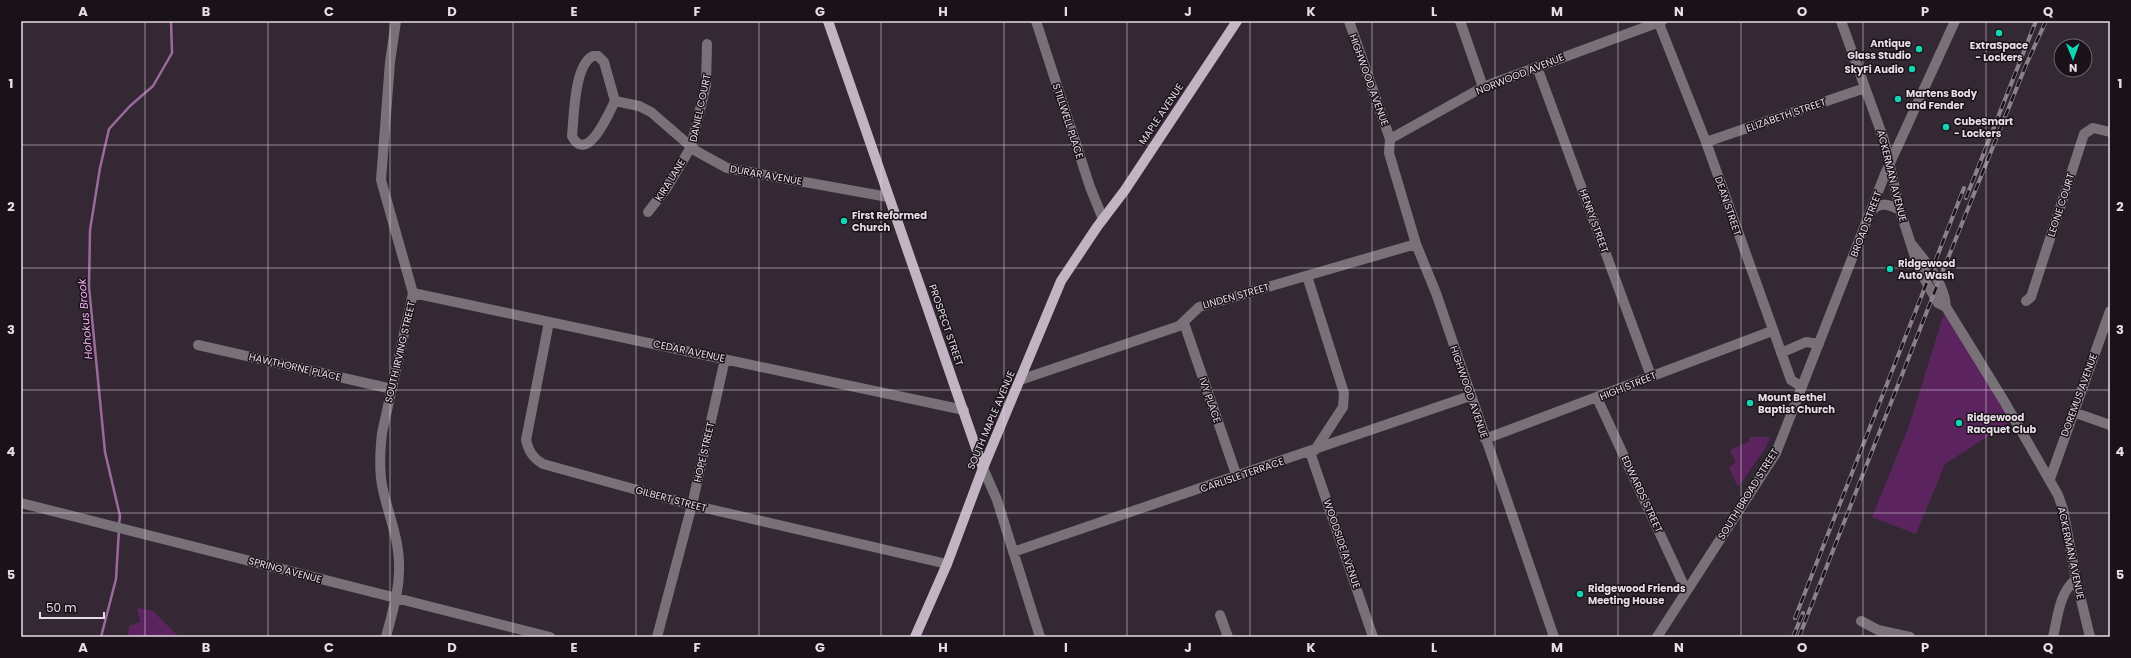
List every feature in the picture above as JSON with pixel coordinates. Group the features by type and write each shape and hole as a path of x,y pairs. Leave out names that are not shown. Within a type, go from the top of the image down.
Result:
{"main road":[{"name":"PROSPECT STREET","path":"828,21 983,468"},
{"name":"MAPLE AVENUE","path":"1103,220 1125,190 1237,21"},
{"name":"SOUTH MAPLE AVENUE","path":"915,637 947,564 983,468 1061,281 1103,220"}],"street":[{"name":"SOUTH IRVING STREET","path":"386,637 396,599 399,565 398,547 382,486 380,450 382,433 413,293 381,180 390,62 396,21"},
{"name":"STILLWELL PLACE","path":"1036,21 1090,186 1103,220"},
{"name":"HIGHWOOD AVENUE","path":"1348,21 1390,142 1389,153 1416,244 1436,293 1470,396 1554,637"},
{"path":"1460,21 1483,87"},
{"name":"NORWOOD AVENUE","path":"1390,142 1483,87 1659,21"},
{"name":"DEAN STREET","path":"1659,21 1706,142 1772,331 1791,380 1802,387"},
{"name":"ACKERMAN AVENUE","path":"1840,21 1884,140 1900,210 1921,272 1938,303 1946,307 2050,480 2063,509 2076,579 2090,637"},
{"name":"BROAD STREET","path":"1838,297 1890,164 1955,21"},
{"name":"DANIEL COURT","path":"691,147 706,84 707,44"},
{"path":"598,56 604,62 615,101 598,134 586,143 576,142 572,136 577,86 581,73 589,58 598,56"},
{"name":"HENRY STREET","path":"1537,67 1651,376"},
{"name":"ELIZABETH STREET","path":"1706,142 1865,88"},
{"name":"DURAR AVENUE","path":"615,101 640,106 651,112 691,147 727,168 888,197"},
{"name":"LEONE COURT","path":"2026,301 2032,297 2084,134 2093,128 2110,132"},
{"name":"KIRA LANE","path":"648,212 666,189 691,147"},
{"path":"1872,210 1881,205 1892,206 1900,210"},
{"name":"LINDEN STREET","path":"1020,380 1184,323 1199,307 1416,244"},
{"path":"1307,276 1344,393 1343,408 1313,451"},
{"name":"CEDAR AVENUE","path":"413,293 964,410"},
{"name":"SOUTH BROAD STREET","path":"1657,637 1776,452 1838,297"},
{"name":"DOREMUS AVENUE","path":"2050,480 2110,311"},
{"name":"GILBERT STREET","path":"549,322 527,433 528,448 532,455 543,464 692,505 947,564"},
{"name":"IVY PLACE","path":"1184,323 1237,477"},
{"name":"HIGH STREET","path":"1485,439 1772,331"},
{"path":"1781,353 1806,342 1819,344"},
{"name":"HAWTHORNE PLACE","path":"198,345 392,389"},
{"name":"HOPE STREET","path":"657,637 692,505 725,359"},
{"name":"CARLISLE TERRACE","path":"1013,552 1237,477 1470,396"},
{"name":"EDWARDS STREET","path":"1597,398 1686,590"},
{"path":"2073,412 2110,425"},
{"name":"WOODSIDE AVENUE","path":"1313,451 1373,637"},
{"name":"PROSPECT STREET","path":"983,468 997,500 1040,637"},
{"name":"SPRING AVENUE","path":"21,502 396,599 550,637"},
{"path":"2054,637 2062,595 2068,586 2076,579"},
{"path":"1220,615 1228,637"},
{"path":"1861,621 1878,630 1910,637"}],"shaded area":[{"name":"Ridgewood Racquet Club","path":"1946,307 2014,419 1945,464 1916,534 1872,517 1909,426"},
{"path":"1749,437 1770,437 1766,447 1739,486 1729,468 1736,462 1730,450 1750,441"},
{"path":"137,608 153,611 179,637 128,637 129,626 140,622"}],"waterway":[{"name":"Hohokus Brook","path":"119,524 120,516 105,452 89,287 90,230 100,168 109,129 130,106 153,86 172,53 171,21"},
{"name":"Hohokus Brook","path":"101,637 116,579 119,529"}],"railway":[{"path":"1966,198 2036,21"},
{"path":"1799,637 1942,273 2026,65 2046,21"},
{"path":"1795,618 1964,188"},
{"path":"1793,637 1803,613"}],"place":[{"name":"ExtraSpace - Lockers","path":"1999,33"},
{"name":"Antique Glass Studio","path":"1919,49"},
{"name":"SkyFi Audio","path":"1912,69"},
{"name":"Martens Body and Fender","path":"1898,99"},
{"name":"CubeSmart - Lockers","path":"1946,127"},
{"name":"First Reformed Church","path":"844,221"},
{"name":"Ridgewood Auto Wash","path":"1890,269"},
{"name":"Mount Bethel Baptist Church","path":"1750,403"},
{"name":"Ridgewood Racquet Club","path":"1959,423"},
{"name":"Ridgewood Friends Meeting House","path":"1580,594"}]}
